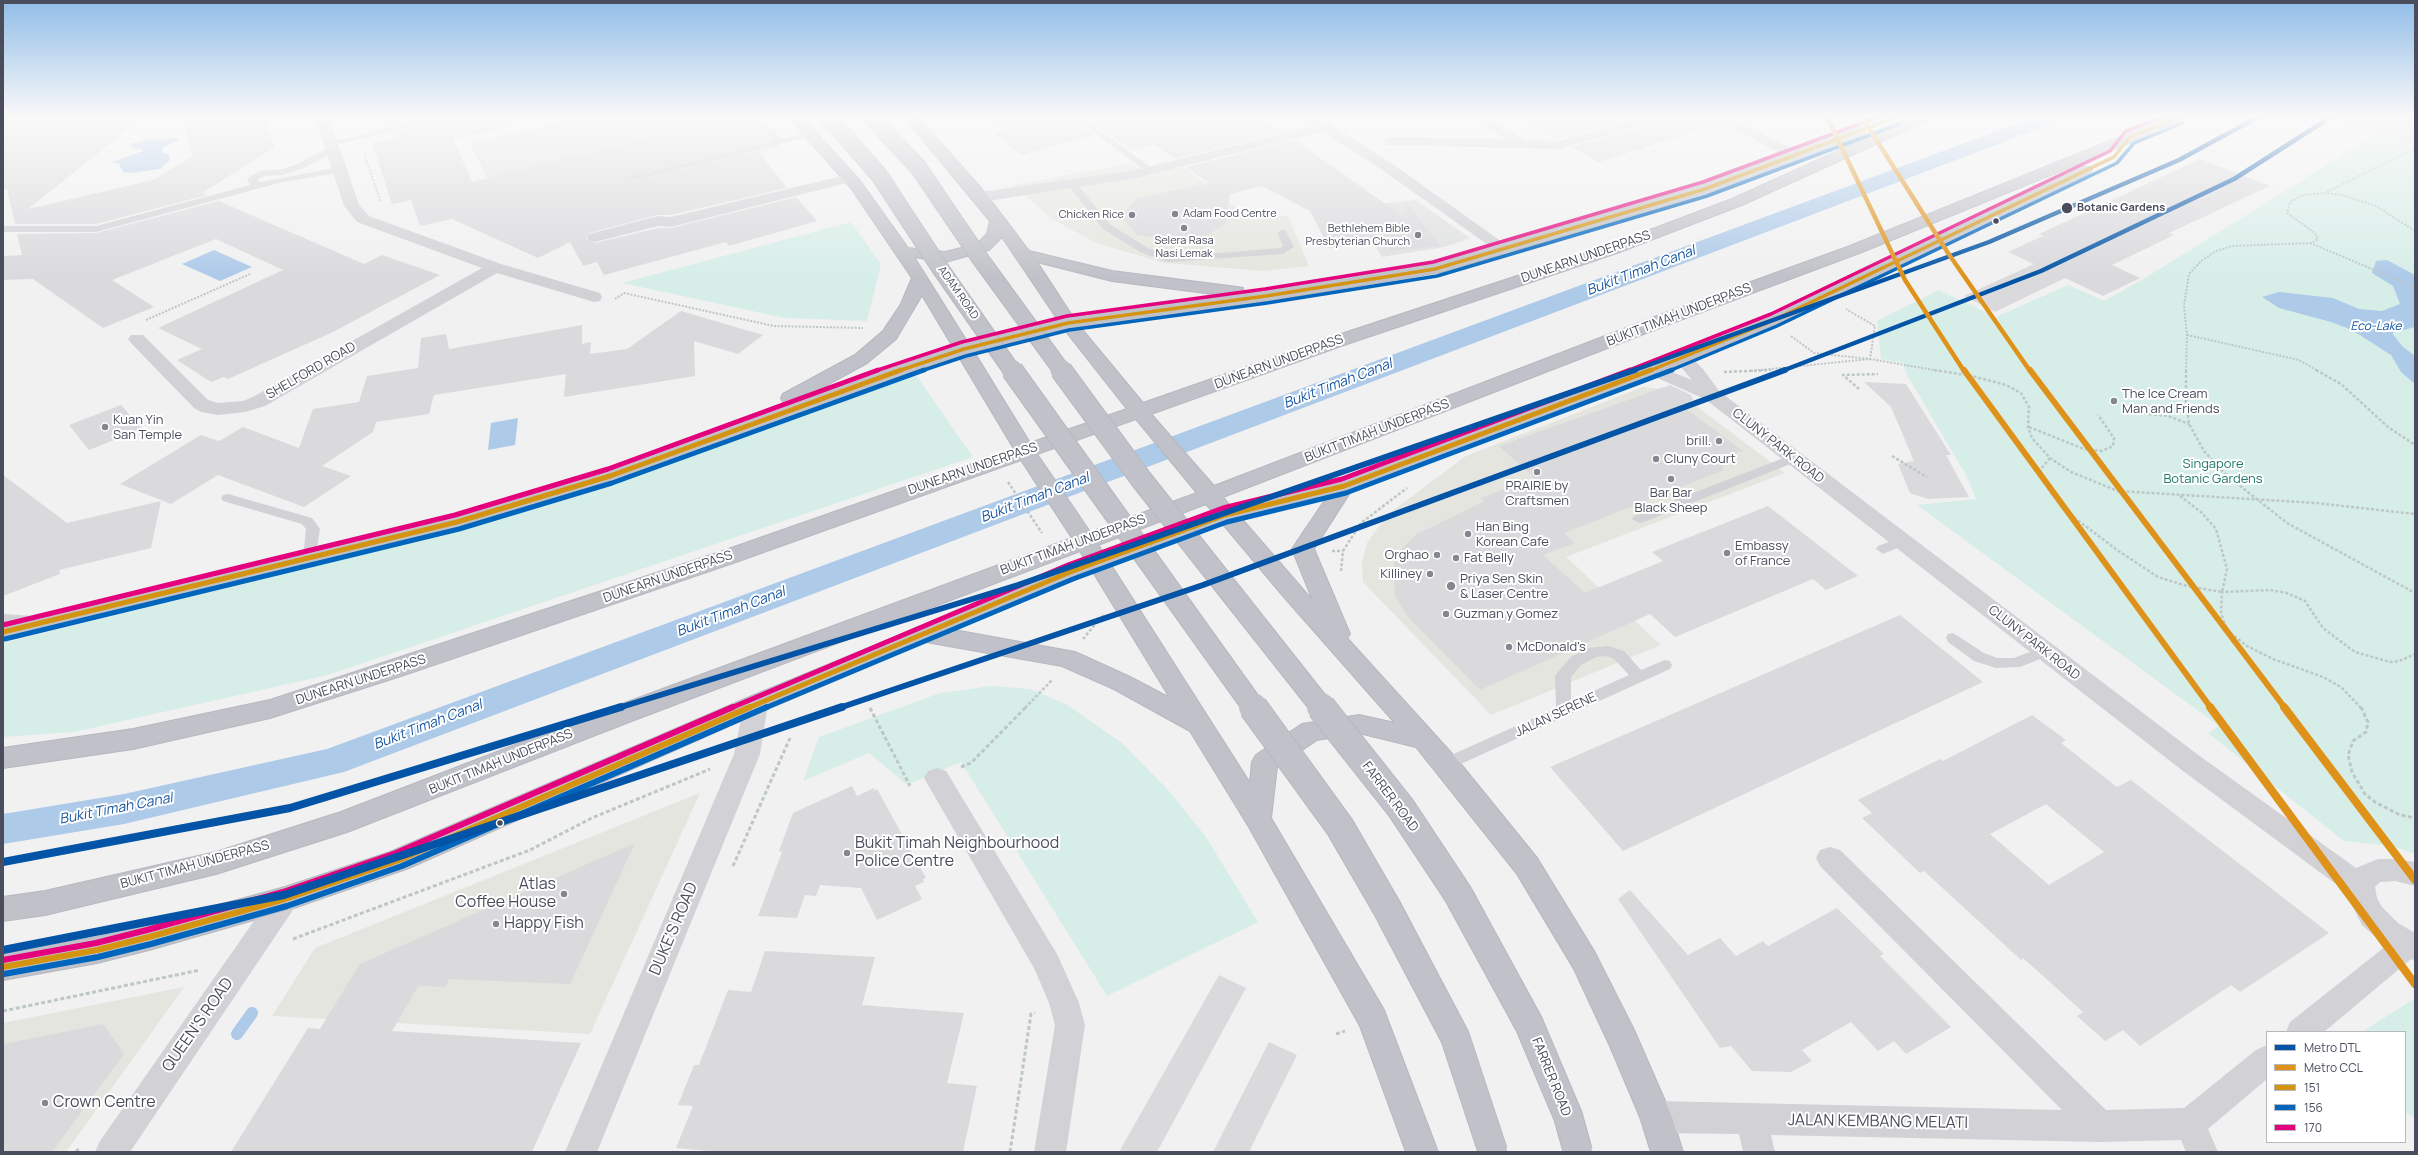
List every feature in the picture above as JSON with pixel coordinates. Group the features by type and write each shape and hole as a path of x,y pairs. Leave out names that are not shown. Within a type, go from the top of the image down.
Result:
{"highway":[{"path":"837,171 920,278 1035,467 1073,522 1258,819 1373,1020 1422,1152"},
{"name":"ADAM ROAD","path":"875,171 940,268 1098,492 1340,827 1387,908 1455,1037 1493,1152"},
{"name":"FARRER ROAD","path":"921,171 979,257 1141,479 1401,808 1458,894 1529,1024 1568,1116 1578,1152"},
{"path":"958,171 981,197 1023,254 1068,323 1196,480 1342,645 1422,739 1446,764 1527,866 1584,960 1623,1040 1656,1117 1667,1152"},
{"path":"3,632 457,522 610,476 876,378 964,349 1068,323 1266,296 1435,269 1705,189 1755,171"},
{"name":"DUNEARN UNDERPASS","path":"3,758 133,739 270,709 396,669 725,558 1335,342 1611,250 1737,202 1805,171"},
{"name":"BUKIT TIMAH UNDERPASS","path":"3,909 44,903 216,863 347,822 620,715 1266,474 1666,319 1856,249 2047,171"},
{"path":"3,967 97,950 285,899 399,860 756,704 1070,572 1226,515 1344,486 1682,358 1774,320 2085,171"},
{"path":"895,244 913,252 945,257 983,248 994,236 998,221"},
{"path":"1023,254 1112,276 1266,296"},
{"path":"720,435 861,359 890,335 910,304 920,278"},
{"path":"1342,645 1303,549 1344,486"},
{"path":"923,633 1067,658 1122,683 1198,724"},
{"path":"1258,819 1265,762 1311,732 1359,724 1422,739"}],"street":[{"path":"339,171 352,206 363,219 370,223 495,267 594,297"},
{"path":"981,197 1071,184 1145,171"},
{"path":"1393,171 1504,249"},
{"path":"595,237 658,221 671,222 843,179"},
{"name":"SHELFORD ROAD","path":"137,340 201,404 208,408 218,409 244,406 258,402 495,267"},
{"name":"CLUNY PARK ROAD","path":"1682,358 1697,373 1712,395"},
{"name":"CLUNY PARK ROAD","path":"1652,369 1712,395 1794,458 1893,545 2045,651 2192,764 2361,887"},
{"name":"DUKE'S ROAD","path":"581,1152 747,754 756,704"},
{"path":"937,778 1047,963 1064,1003 1070,1024 1050,1152"},
{"path":"1830,858 2100,1126"},
{"path":"2302,1031 2411,946 2388,932 2372,916 2363,900 2361,887 2366,876 2378,871 2395,870 2415,874"},
{"name":"QUEEN'S ROAD","path":"111,1152 285,899"},
{"path":"2202,1152 2190,1124 2266,1061"},
{"name":"JALAN KEMBANG MELATI","path":"1656,1117 2100,1126 2190,1124"},
{"path":"1751,1119 1759,1152"}],"lane":[{"path":"3,229 96,229 267,185 293,171"},
{"path":"267,185 254,184 252,179 262,173 283,176 331,171"},
{"path":"634,177 659,171"},
{"path":"1071,184 1107,227 1144,250 1172,260 1283,251 1289,247 1282,233"},
{"path":"1639,520 1794,458"},
{"path":"228,498 307,521 312,529 310,558"},
{"path":"3,619 47,621"},
{"path":"1953,638 1979,657 1996,663 2015,663 2045,651"},
{"path":"1564,711 1564,676 1576,660 1593,652 1608,651 1619,655 1628,662 1638,677"},
{"name":"JALAN SERENE","path":"1446,764 1665,665"}],"path":[{"path":"370,223 383,217 383,208 371,171"},
{"path":"2325,193 2370,171"},
{"path":"2415,231 2376,206 2342,195 2325,193 2303,195 2290,202 2287,213 2315,233 2318,239 2309,243 2232,246 2216,251 2201,261 2189,274 2184,306 2187,336 2186,402 2189,424 2204,451 2225,474 2293,526 2415,592"},
{"path":"2309,243 2415,287"},
{"path":"145,320 250,274"},
{"path":"594,297 610,302 624,293 774,326 882,328 890,335"},
{"path":"1844,308 1875,326 1870,359"},
{"path":"1786,332 1814,353 1870,359 1972,376 2006,384 2021,393 2026,400 2029,407 2028,427 2032,438 2050,458 2071,472 2118,491 2146,495 2179,494 2256,499 2370,508 2415,514"},
{"path":"2187,336 2251,347 2299,360 2341,384 2388,428 2415,445"},
{"path":"1697,373 1785,369 1870,359"},
{"path":"1859,389 1843,375 1878,374"},
{"path":"2129,412 2168,416 2189,424"},
{"path":"2028,427 2084,449 2102,451 2113,446 2114,438 2098,415"},
{"path":"1892,456 1927,477"},
{"path":"2050,458 2040,470 2049,490 2063,509 2117,550 2158,577 2187,586 2222,592 2270,590 2287,593 2305,601 2323,628 2355,652 2373,659 2390,662 2399,661 2415,654"},
{"path":"1008,480 1045,538"},
{"path":"2179,494 2202,513 2216,529 2227,569 2222,592 2221,613 2227,630 2247,646 2273,659 2323,677 2341,687 2354,698 2364,711 2368,722 2366,732 2353,741 2348,755 2352,772 2365,794 2375,802 2400,815 2415,818"},
{"path":"870,708 911,788 971,763 1058,674"},
{"path":"285,942 530,850 592,818 747,754"},
{"path":"3,1011 202,969"},
{"path":"1010,1152 1031,1014 1064,1003"}],"shaded area":[{"path":"484,171 683,171 506,214"},
{"name":"Adam Food Centre","path":"1089,171 1142,171 1147,175 1163,171 1189,171 1250,218 1288,216 1309,266 1264,271 1164,263 1096,243 1052,219 1013,185"},
{"path":"1416,200 1470,238 1445,247 1382,257 1352,207"},
{"path":"1643,387 1664,389 1687,399 1785,473 1566,557 1661,645 1491,715 1363,582 1362,562 1367,543 1379,526 1395,509 1466,456"},
{"path":"700,793 590,1034 272,1016 315,948"},
{"name":"Crown Centre","path":"184,987 66,1152 3,1152 3,1023"}],"green space":[{"name":"Singapore Botanic Gardens","path":"2317,171 2415,171 2415,854 2392,846 2344,841 2208,733 2219,726 1917,505 1976,499 1966,475 1907,375 1904,368 1905,363 1881,359 1877,321 1939,290 1996,317 2068,285 2104,301 2145,278"},
{"path":"851,222 881,264 867,321 785,318 622,283"},
{"path":"916,375 973,457 328,675 74,732 3,737 3,643 462,530 618,483"},
{"path":"992,686 1030,689 1066,704 1122,743 1169,791 1206,837 1258,922 1107,996 961,762 907,785 869,753 803,781 819,737 940,693"},
{"path":"2415,998 2415,1118 2406,1113 2406,1031 2364,1031"}],"water":[{"path":"122,171 146,171 130,173"},
{"path":"214,250 252,267 220,281 182,264"},
{"name":"Eco-Lake","path":"2387,260 2415,275 2415,327 2392,333 2402,346 2415,356 2415,384 2401,372 2391,355 2352,330 2331,322 2279,308 2262,297 2279,292 2333,298 2359,309 2382,311 2400,304 2393,286 2372,273 2376,261"},
{"path":"518,418 515,445 488,450 491,423"}],"building":[{"path":"3,171 76,171 28,209 153,180 168,171 237,171 202,193 207,195 96,224 15,224 7,189 3,189"},
{"path":"381,171 467,171 472,182 517,171 652,171 628,177 634,181 676,171 774,171 787,188 671,215 658,215 589,233 586,238 595,243 658,228 671,228 796,197 817,221 729,246 726,242 604,275 597,262 583,266 570,242 538,258 452,219 420,226 411,200 392,204"},
{"path":"1192,171 1339,171 1404,217 1405,200 1440,246 1391,251 1386,242 1329,248 1310,211 1262,186 1230,194 1226,223 1205,237 1174,241 1137,235 1121,216 1137,198 1209,183"},
{"path":"2174,171 2231,171 2270,186 2169,233 2174,235 2112,265 2140,278 2103,296 2065,278 1995,312 1964,296 2034,264 2008,252 2043,236 2039,234"},
{"path":"219,201 364,264 382,255 440,275 333,332 228,379 224,377 211,382 177,360 202,349 158,328 283,270 216,239 112,280 154,307 103,328 33,279 3,280 3,256 22,255 17,234 96,233"},
{"path":"681,311 763,335 738,354 694,341 695,376 564,397 566,374 434,395 429,414 376,422 373,432 322,466 351,476 304,507 218,475 171,504 120,484 201,435 219,441 243,427 299,448 313,409 359,402 367,376 418,368 421,338 446,334 449,349 582,325 582,344 591,342 590,354 627,349"},
{"path":"1864,382 1906,384 1951,455 1946,455 1969,497 1928,499 1910,493 1898,464 1914,461 1891,407"},
{"path":"1670,385 1691,395 1693,400 1681,405 1743,451 1726,457 1722,471 1564,533 1575,543 1543,555 1585,593 1663,561 1652,552 1768,506 1858,576 1826,590 1813,579 1675,637 1650,614 1480,690 1408,617 1395,596 1394,562 1402,548 1417,534 1485,501 1481,498 1535,478 1499,446"},
{"name":"Kuan Yin San Temple","path":"121,405 142,429 89,450 69,425"},
{"path":"3,475 67,523 161,501 151,548 59,570 60,574 3,596"},
{"path":"1900,615 1983,682 1623,851 1550,767"},
{"path":"2032,715 2066,740 2061,743 2117,787 2131,780 2329,933 2240,992 2231,985 2140,1046 2123,1030 2105,1041 2077,1016 2083,1012 2023,958 2021,960 1924,871 1920,873 1862,818 1872,813 1858,800 1940,759 1943,761","holes":["2046,804 2104,852 2049,885 1990,834"]},
{"name":"Bukit Timah Neighbourhood Police Centre","path":"852,786 857,796 874,788 874,791 877,789 926,878 923,879 924,882 915,886 922,899 877,920 861,888 820,885 816,896 805,895 797,918 758,916 782,852 779,851 793,813"},
{"path":"635,843 570,984 449,979 446,987 418,986 392,1031 581,1043 532,1152 231,1152 308,1028 320,1029 360,964"},
{"path":"1630,890 1688,955 1720,938 1736,956 1763,941 1768,946 1837,908 1884,954 1880,956 1951,1027 1906,1054 1894,1041 1878,1051 1851,1022 1802,1050 1812,1061 1791,1072 1752,1071 1731,1046 1720,1048 1618,899"},
{"path":"765,951 875,957 862,1005 964,1013 947,1083 977,1086 963,1152 719,1152 676,1148 693,1106 678,1105 694,1065 699,1065 728,990 751,992"},
{"path":"1219,975 1246,988 1157,1152 1119,1152"},
{"name":"Crown Centre","path":"103,1024 124,1054 52,1152 3,1152 3,1044"},
{"path":"1269,1042 1297,1055 1249,1152 1213,1152"}],"waterway":[{"name":"Bukit Timah Canal","path":"3,829 124,809 331,762 1908,171"},
{"path":"237,1034 252,1013"}],"metro line":[{"name":"CCL","path":"1853,171 1905,280 1977,390 2415,984"},
{"name":"CCL","path":"1896,171 1948,253 2044,390 2415,880"},
{"name":"DTL","path":"3,862 290,808 1018,585 1531,407 1989,242 2154,171"},
{"name":"DTL","path":"3,950 284,895 1203,585 1884,333 2041,271 2234,179 2247,171"}],"transit line":[{"name":"170","path":"3,625 455,515 608,469 874,371 962,342 1067,316 1265,289 1433,262 1703,182 1733,171"},
{"name":"151","path":"3,632 457,522 610,476 876,378 964,349 1068,323 1266,296 1435,269 1705,189 1753,171"},
{"name":"156","path":"5,639 459,529 612,483 878,385 966,356 1069,330 1267,303 1437,276 1707,196 1774,171"},
{"name":"170","path":"3,960 96,943 147,930 283,892 396,853 753,698 1068,565 1223,508 1342,479 1679,351 1771,314 2069,171"},
{"name":"151","path":"3,967 97,950 149,937 285,899 399,860 756,704 1070,572 1225,515 1344,486 1682,358 1774,320 2085,171"},
{"name":"156","path":"4,974 98,957 151,944 287,906 402,866 759,710 1073,579 1227,522 1346,493 1684,365 1777,326 2101,171"}],"place":[{"name":"Botanic Gardens","path":"2067,208"},
{"name":"Adam Food Centre","path":"1175,214"},
{"name":"Chicken Rice","path":"1132,215"},
{"name":"Selera Rasa Nasi Lemak","path":"1184,228"},
{"name":"Bethlehem Bible Presbyterian Church","path":"1418,235"},
{"name":"The Ice Cream Man and Friends","path":"2114,401"},
{"name":"Kuan Yin San Temple","path":"105,427"},
{"name":"brill.","path":"1719,441"},
{"name":"Cluny Court","path":"1656,459"},
{"name":"PRAIRIE by Craftsmen","path":"1537,472"},
{"name":"Bar Bar Black Sheep","path":"1671,479"},
{"name":"Han Bing Korean Cafe","path":"1468,534"},
{"name":"Embassy of France","path":"1727,553"},
{"name":"Orghao","path":"1437,555"},
{"name":"Fat Belly","path":"1456,558"},
{"name":"Killiney","path":"1430,574"},
{"name":"Priya Sen Skin & Laser Centre","path":"1451,586"},
{"name":"Guzman y Gomez","path":"1446,614"},
{"name":"McDonald's","path":"1509,647"},
{"name":"Bukit Timah Neighbourhood Police Centre","path":"847,853"},
{"name":"Atlas Coffee House","path":"564,894"},
{"name":"Happy Fish","path":"496,924"},
{"name":"Crown Centre","path":"45,1103"}]}
